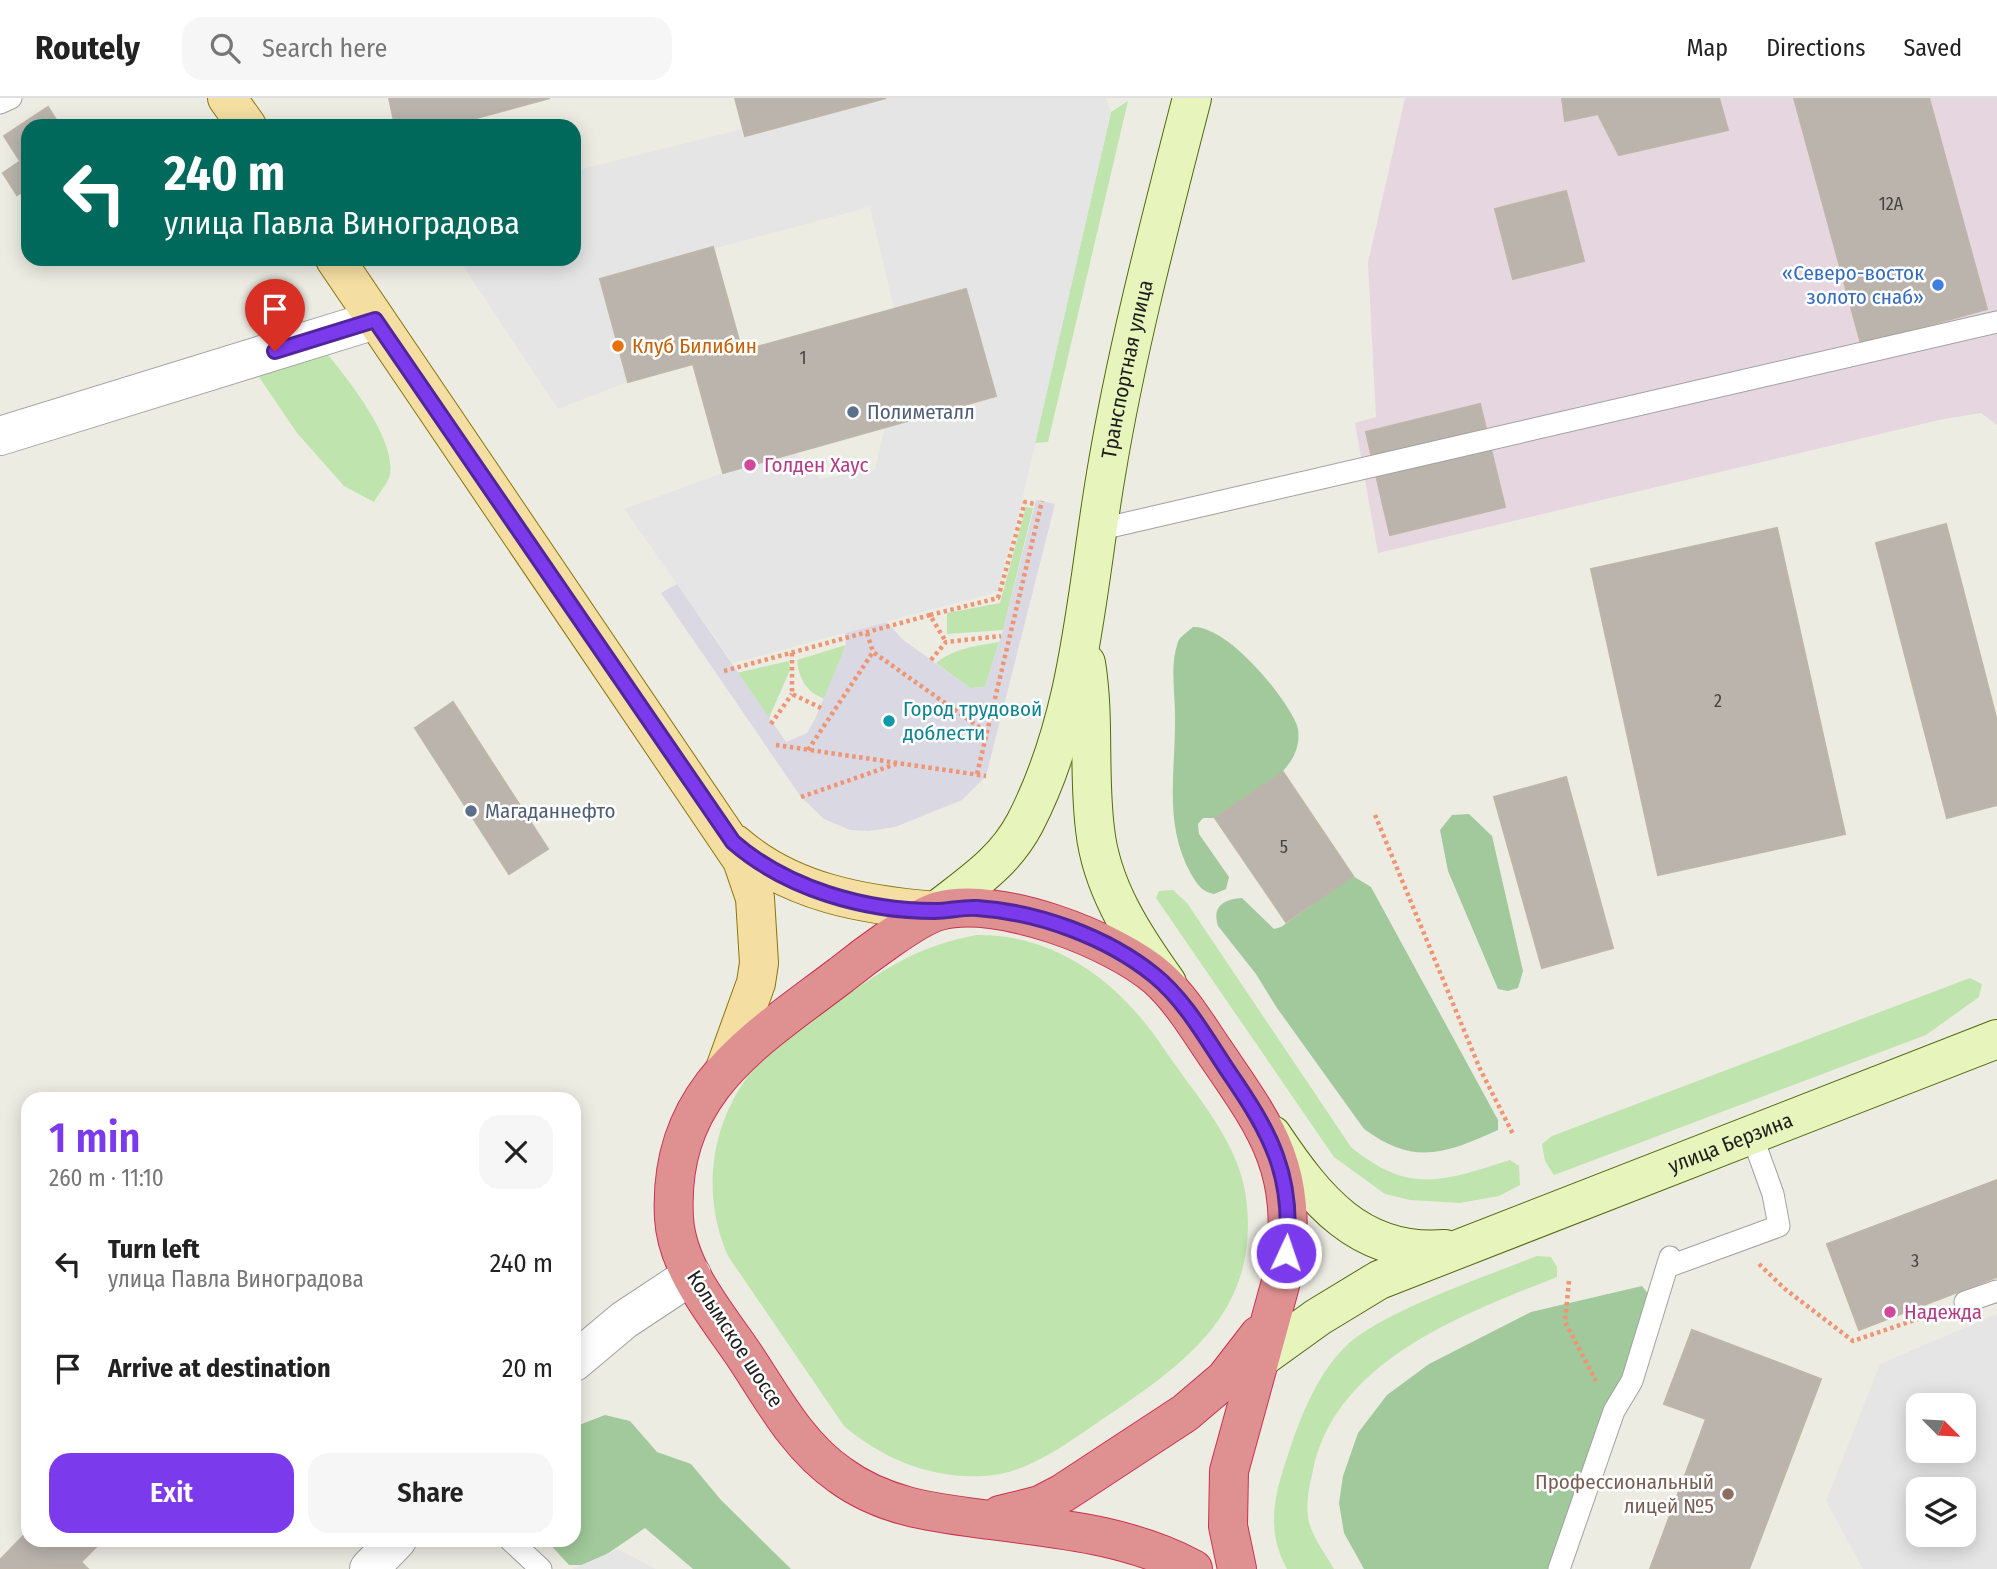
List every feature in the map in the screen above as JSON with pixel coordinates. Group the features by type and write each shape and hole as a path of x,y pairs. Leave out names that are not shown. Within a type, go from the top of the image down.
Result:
{"highway":[{"name":"Колымское шоссе","path":"1193,1569 1120,1540 925,1512 887,1501 853,1484 815,1455 795,1432 691,1275 679,1246 674,1220 685,1137 704,1096 726,1066 869,954 936,911 979,908 1051,923 1080,933 1143,967 1182,1004 1260,1118 1281,1164 1286,1189 1288,1238 1278,1293 1229,1471 1228,1526 1237,1569"},
{"name":"Колымское шоссе","path":"960,1516 1014,1513 1063,1493 1207,1397 1249,1351 1278,1293"}],"main road":[{"path":"227,98 242,119"},
{"name":"Транспортная улица","path":"936,911 987,874 1007,852 1025,824 1060,735 1083,644 1097,530 1138,314 1192,98"},
{"name":"Колымское шоссе","path":"340,266 733,842 755,898 759,962 756,983 726,1066"},
{"name":"Транспортная улица","path":"1083,644 1093,704 1095,830 1103,867 1121,912 1141,947 1182,1004"},
{"name":"Колымское шоссе","path":"733,842 760,864 826,892 875,906 936,911"},
{"name":"улица Берзина","path":"1207,1397 1318,1317 1368,1286 1464,1245 1997,1039"},
{"name":"улица Берзина","path":"1260,1118 1312,1192 1350,1225 1372,1237 1408,1249 1427,1250 1464,1245"}],"street":[{"path":"0,436 375,320"},
{"path":"581,1356 624,1320 691,1275"},
{"path":"369,1569 390,1547"}],"lane":[{"path":"0,103 10,98"},
{"path":"1097,530 1997,323"},
{"path":"1559,1569 1614,1411 1632,1381 1668,1262 1779,1226 1773,1194 1751,1133"},
{"path":"1965,1302 1997,1290"},
{"path":"517,1547 541,1569"}],"path":[{"path":"977,774 1042,501"},
{"path":"724,671 998,598 1025,502 1035,504"},
{"path":"930,615 946,642"},
{"path":"867,633 873,652 986,732"},
{"path":"931,660 946,642 1001,636"},
{"path":"808,750 873,652"},
{"path":"771,724 792,694 792,653"},
{"path":"792,694 821,708"},
{"path":"776,745 986,776"},
{"path":"801,797 899,763"},
{"path":"1375,815 1480,1069 1513,1134"},
{"path":"1735,1242 1785,1289 1853,1341 1965,1302"},
{"path":"1569,1281 1566,1322 1614,1411"}],"shaded area":[{"path":"868,98 1106,98 1111,112 1020,509 997,592 733,663 624,509 723,473 795,452 820,479 875,469 885,427 996,397 967,290 894,309 870,207 600,279 628,382 558,409 464,266 581,266 581,169"},
{"path":"1405,98 1997,98 1997,425 1981,413 1939,420 1378,553 1355,423 1376,417 1368,263"},
{"path":"1036,500 1055,504 986,776 962,800 895,827 869,831 850,830 824,819 801,797 661,593 677,584 786,742 807,733 815,719 846,645 845,633 887,622 902,639 970,688 985,687 1003,630"},
{"path":"1997,1314 1997,1569 1863,1569 1826,1501 1880,1364"},
{"path":"618,1549 656,1569 572,1569"}],"green space":[{"path":"1128,101 1048,442 1035,443 1111,112"},
{"path":"303,325 359,395 383,437 389,457 390,474 374,502 344,486 297,433 257,374 256,350 279,327"},
{"path":"1026,507 1033,508 1003,630 947,634 947,613 1000,603"},
{"path":"1193,627 1221,637 1252,663 1289,710 1298,732 1294,755 1277,777 1215,818 1203,818 1198,824 1199,834 1229,877 1226,889 1214,894 1203,889 1191,874 1177,837 1174,819 1174,661 1179,640"},
{"path":"999,642 985,687 970,688 936,663 958,651"},
{"path":"846,645 825,699 813,693 805,684 797,660"},
{"path":"789,661 790,670 768,720 736,673"},
{"path":"1469,814 1492,836 1523,971 1518,988 1508,991 1498,989 1448,871 1440,830 1452,815"},
{"path":"1353,876 1371,887 1498,1120 1498,1130 1445,1150 1414,1152 1382,1141 1364,1129 1277,1008 1256,974 1218,926 1217,914 1221,905 1229,900 1242,898 1274,929 1281,927"},
{"path":"1173,890 1187,903 1351,1147 1372,1162 1409,1178 1446,1178 1510,1160 1519,1166 1520,1185 1499,1196 1460,1203 1410,1200 1385,1194 1334,1157 1156,898 1159,891"},
{"path":"976,935 1033,943 1059,953 1105,982 1145,1023 1213,1117 1234,1156 1246,1197 1247,1238 1241,1274 1228,1305 1209,1332 1186,1357 1159,1380 1044,1457 1000,1474 964,1476 927,1470 891,1457 844,1426 728,1256 719,1232 713,1182 720,1133 728,1110 755,1067 775,1047 808,1021 891,967 921,951"},
{"path":"1970,978 1982,984 1979,997 1926,1035 1554,1175 1545,1161 1542,1144 1552,1136"},
{"path":"1537,1256 1551,1257 1557,1267 1557,1277 1483,1307 1409,1346 1376,1370 1348,1399 1326,1432 1313,1470 1307,1502 1311,1528 1334,1569 1287,1569 1274,1529 1275,1502 1281,1475 1302,1416 1333,1360 1360,1335 1381,1322 1435,1296"},
{"path":"1642,1286 1649,1295 1638,1339 1552,1569 1364,1569 1344,1533 1339,1503 1343,1476 1358,1433 1387,1395 1429,1364 1531,1312"},
{"path":"605,1415 630,1421 657,1452 691,1464 721,1500 791,1569 693,1569 645,1528 591,1565 569,1565 552,1547 581,1547 581,1424"}],"building":[{"path":"389,98 550,98 473,119 394,119"},
{"path":"735,98 886,98 745,136"},
{"path":"1562,98 1719,98 1728,130 1619,155 1598,114 1565,121"},
{"path":"1794,98 1929,98 1987,309 1861,344"},
{"path":"48,107 56,119 30,119"},
{"path":"21,125 21,160 20,161 4,136"},
{"path":"21,161 21,192 17,195 3,173"},
{"path":"1566,191 1584,261 1513,279 1495,209"},
{"path":"713,247 742,351 966,289 996,396 723,473 693,364 628,382 600,279"},
{"path":"1480,404 1505,507 1390,535 1366,432"},
{"path":"1946,524 1997,721 1997,805 1947,818 1876,543"},
{"path":"1777,528 1845,834 1658,875 1591,569"},
{"path":"453,702 548,849 509,874 415,728"},
{"path":"1283,772 1353,876 1286,922 1215,818"},
{"path":"1566,777 1613,948 1542,968 1494,797"},
{"path":"1997,1180 1997,1277 1859,1330 1827,1244"},
{"name":"Профессиональный лицей №5","path":"1692,1330 1821,1379 1749,1569 1650,1569 1706,1419 1664,1404"},
{"path":"21,1538 21,1547 96,1547 81,1562 88,1569 0,1569 0,1560"}],"place":[{"name":"«Северо-восток золото снаб»","path":"1938,285"},
{"name":"Клуб Билибин","path":"618,346"},
{"name":"Полиметалл","path":"853,412"},
{"name":"Голден Хаус","path":"750,465"},
{"name":"Город трудовой доблести","path":"889,721"},
{"name":"Магаданнефто","path":"471,811"},
{"name":"Надежда","path":"1890,1312"},
{"name":"Профессиональный лицей №5","path":"1728,1494"}],"route":[{"path":"275,351 375,320 444,416 733,842 747,855 777,873 855,902 936,911 979,908 1051,923 1080,933 1128,957 1154,975 1182,1004 1260,1118 1272,1141 1281,1164 1286,1189 1286,1253"}]}
